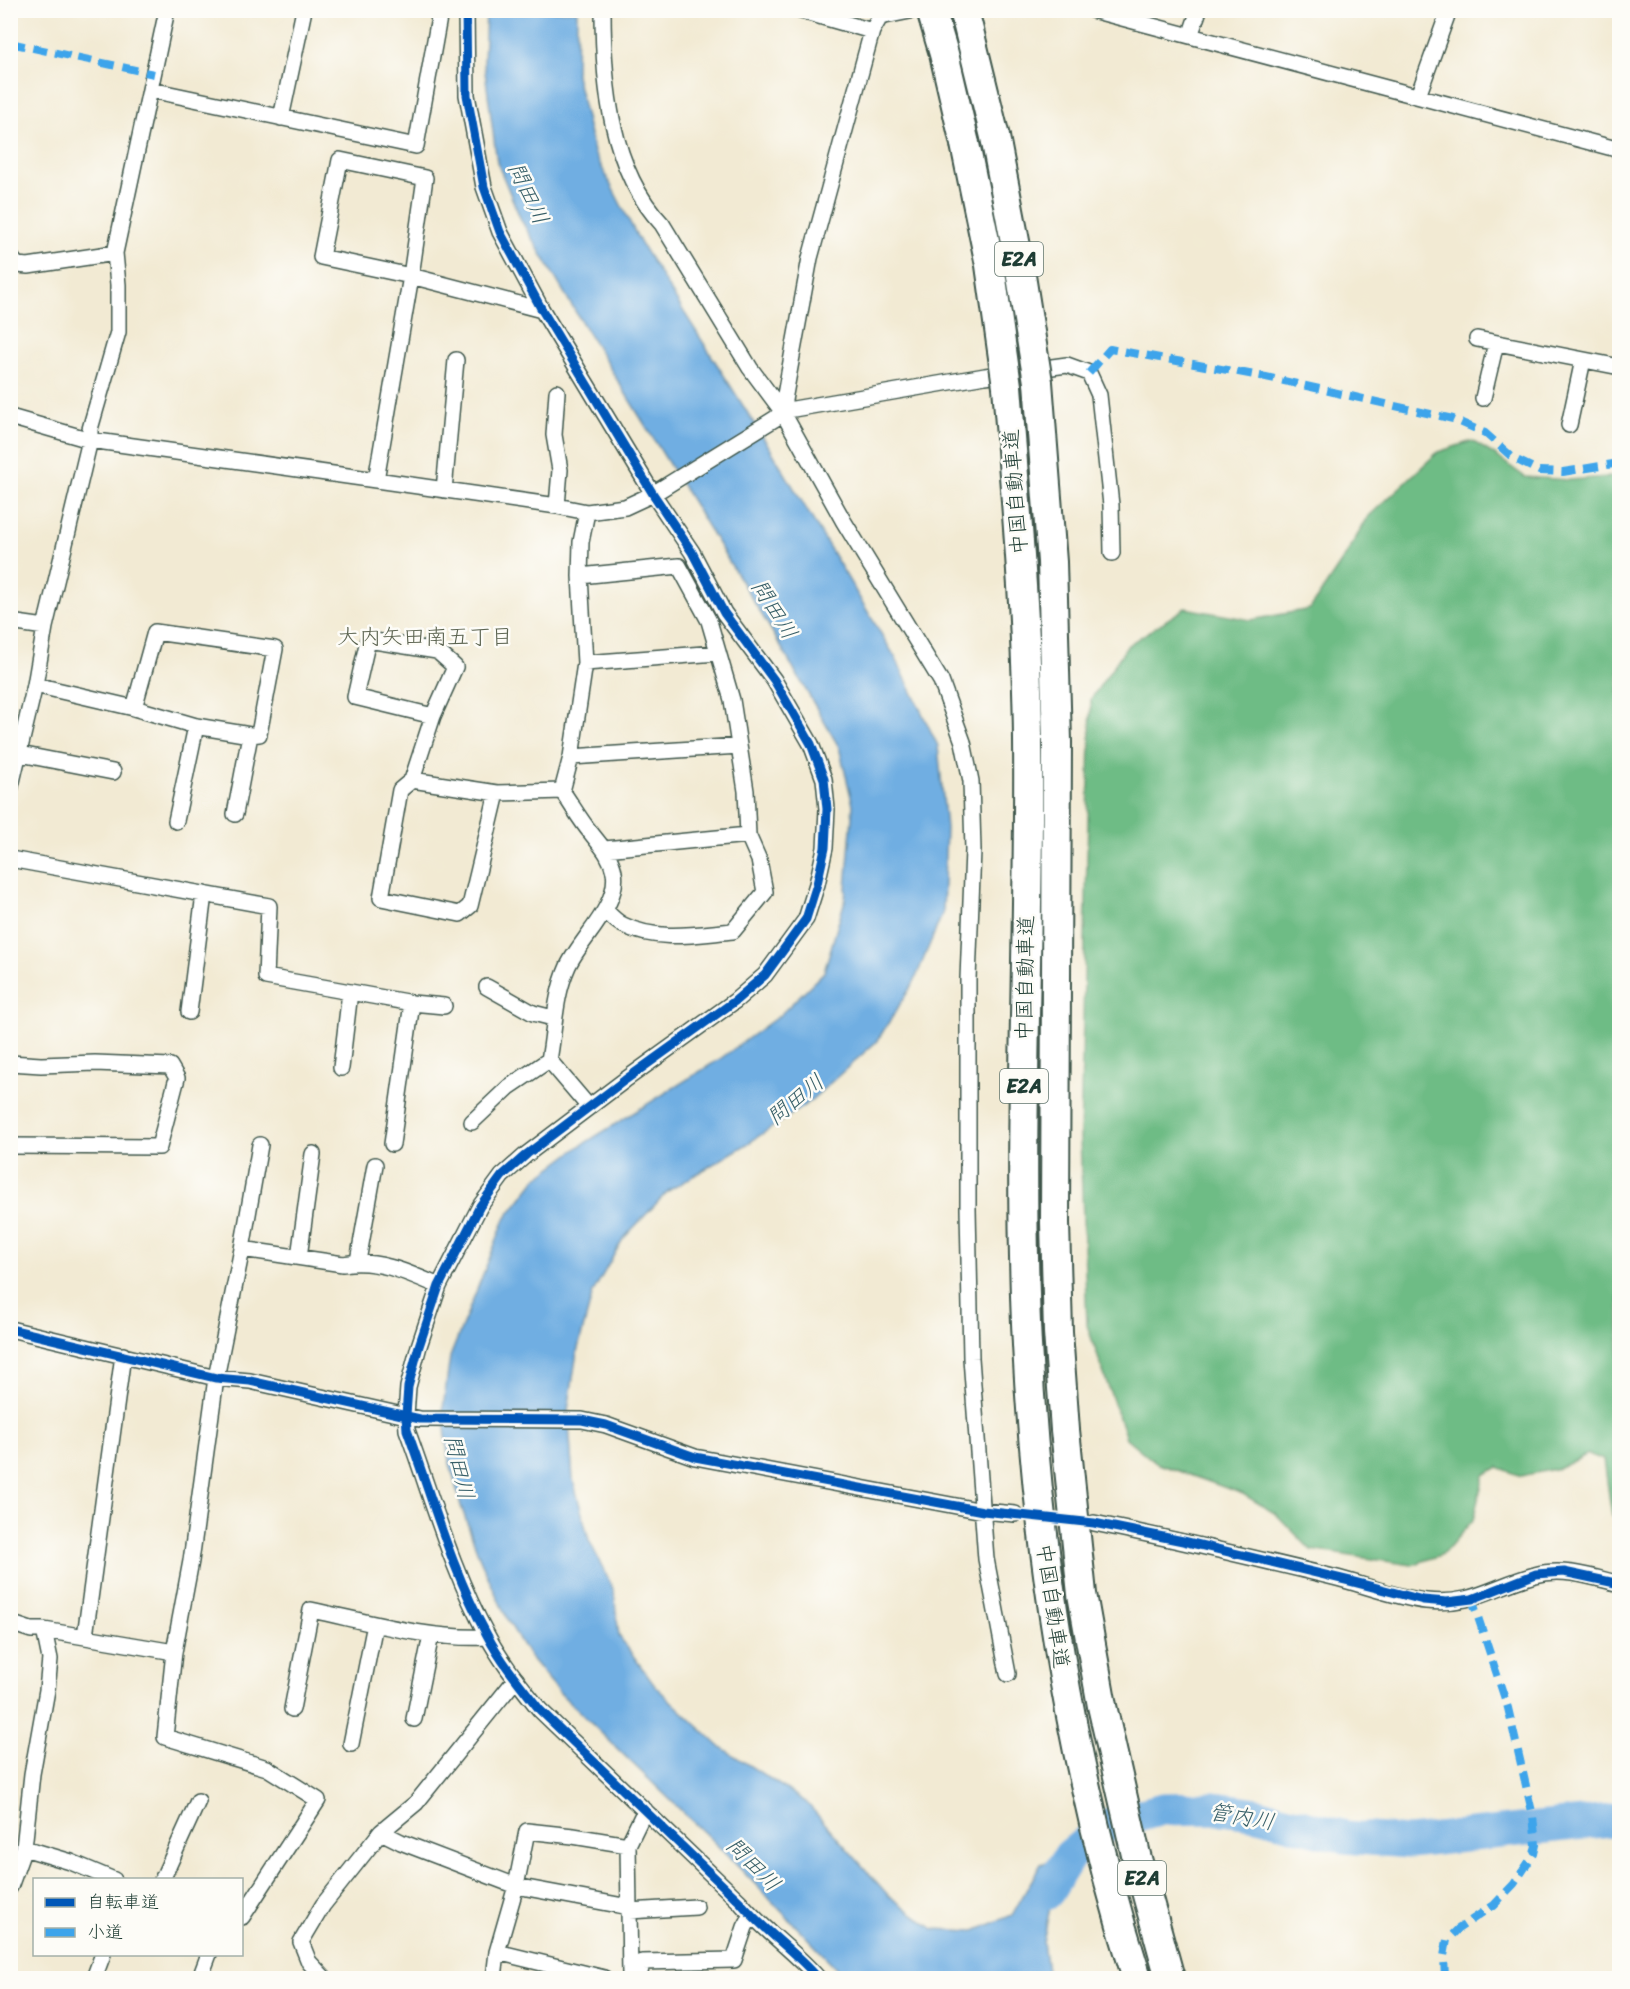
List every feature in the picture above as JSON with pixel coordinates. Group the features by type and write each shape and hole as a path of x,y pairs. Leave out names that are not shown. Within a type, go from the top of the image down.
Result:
{"highway":[{"name":"中国自動車道","path":"931,10 965,144 990,265 1007,386 1020,549 1028,738 1024,1204 1028,1354 1035,1469 1056,1634 1084,1782 1137,1978"},
{"name":"中国自動車道","path":"964,10 995,137 1018,257 1038,381 1052,562 1058,742 1055,1223 1058,1332 1069,1483 1082,1594 1102,1706 1136,1856 1170,1978"}],"street":[{"path":"10,790 35,685 45,627 90,440 90,429 118,332 116,253 167,10"},
{"path":"281,118 304,10"},
{"path":"151,90 416,146 440,12 434,10"},
{"path":"466,10 467,95 484,187 500,232 542,310 657,492 724,613 774,680 811,744 824,779 827,809 825,848 806,918 765,975 735,1001 527,1154 502,1176 480,1206 439,1286 408,1387 413,1417 407,1430 462,1583 487,1637 516,1679 540,1710 819,1978"},
{"path":"603,10 607,86 616,133 631,178 648,209 662,224 941,681 963,742 971,781 974,850 968,979 968,1209 971,1358 986,1559 1008,1674"},
{"path":"798,10 877,20 910,11"},
{"path":"1092,10 1620,150"},
{"path":"1190,36 1199,10"},
{"path":"1418,96 1449,10"},
{"path":"779,414 810,258 877,20"},
{"path":"376,480 411,276 425,178 340,160 321,257 411,276 542,310"},
{"path":"10,256 17,265 28,266 116,253"},
{"path":"1477,339 1620,367"},
{"path":"1483,398 1496,343"},
{"path":"444,490 456,360"},
{"path":"1569,425 1583,360"},
{"path":"10,417 90,440 557,506 587,513 625,507 657,492 779,414 985,376 1067,365 1089,373 1099,395 1111,505 1112,553"},
{"path":"557,392 554,435 560,470 557,506"},
{"path":"472,1122 508,1087 549,1060 557,993 569,964 605,910 615,885 614,870 605,849 591,834 562,791 571,757 585,663 580,576 581,542 587,513"},
{"path":"580,576 679,566 709,621 732,700 746,792 748,835 759,860 765,892 733,931 671,936 655,934 622,925 605,910"},
{"path":"10,622 45,627"},
{"path":"35,685 134,708 196,726 250,735 259,734 275,649 155,632 134,708"},
{"path":"433,716 355,697 368,640 437,651 455,667 433,716 412,780 400,790 381,898 460,915 470,906 497,793"},
{"path":"585,663 717,653"},
{"path":"176,821 196,726"},
{"path":"235,814 250,735"},
{"path":"571,757 739,746"},
{"path":"20,754 112,772"},
{"path":"412,780 497,793 562,791"},
{"path":"605,849 748,835"},
{"path":"10,859 269,906 266,977 412,1003 444,1006"},
{"path":"189,1012 204,894"},
{"path":"487,987 533,1013 553,1018"},
{"path":"341,1068 350,992"},
{"path":"392,1144 412,1003"},
{"path":"549,1060 589,1107"},
{"path":"10,1062 41,1065 95,1063 170,1066 177,1078 159,1146 10,1146"},
{"path":"243,1915 318,1800 267,1768 165,1737 174,1652 191,1562 216,1378 260,1145"},
{"path":"299,1257 314,1154"},
{"path":"358,1261 375,1165"},
{"path":"242,1249 343,1264 358,1261 403,1270 439,1286"},
{"path":"10,1329 216,1378 250,1381 413,1417 582,1420 606,1425 695,1457 983,1511 1015,1514"},
{"path":"85,1636 123,1355"},
{"path":"1094,1523 1183,1541 1423,1600 1447,1602 1472,1599 1536,1574 1564,1572 1620,1584"},
{"path":"292,1709 311,1610 431,1635 458,1638 487,1637"},
{"path":"10,1623 31,1630 85,1636 174,1652"},
{"path":"351,1744 375,1624"},
{"path":"10,1887 24,1848 32,1774 47,1690 50,1659 44,1630"},
{"path":"414,1719 431,1635"},
{"path":"324,1978 309,1962 301,1942 323,1905 381,1832 416,1803 516,1679"},
{"path":"163,1878 198,1801"},
{"path":"635,1977 629,1909 628,1845 645,1810"},
{"path":"494,1978 497,1952 516,1886 527,1831 628,1845"},
{"path":"381,1832 401,1842 516,1886 629,1909 696,1907"},
{"path":"24,1848 71,1862 109,1878"},
{"path":"635,1977 642,1962 734,1960 745,1927 752,1916"},
{"path":"497,1952 604,1978"},
{"path":"93,1978 102,1956"},
{"path":"200,1978 208,1956"}],"green space":[{"path":"1472,441 1525,477 1570,480 1619,476 1619,1519 1612,1516 1604,1460 1588,1454 1560,1468 1521,1476 1498,1467 1484,1475 1473,1520 1443,1554 1412,1565 1311,1550 1276,1514 1243,1494 1156,1463 1126,1438 1087,1325 1080,1138 1091,699 1128,645 1185,608 1251,620 1310,609 1368,517 1438,452"}],"water":[{"name":"問田川","path":"486,11 577,11 576,75 594,152 641,244 771,450 895,657 938,746 946,828 943,912 914,982 877,1041 808,1103 747,1144 668,1191 623,1239 593,1292 577,1352 568,1410 573,1480 589,1540 614,1591 619,1636 655,1686 719,1746 806,1802 888,1895 934,1929 975,1931 1012,1915 1041,1864 1070,1855 1052,1897 1043,1942 1048,1978 846,1978 724,1852 560,1693 529,1656 508,1621 480,1559 461,1506 448,1456 443,1408 450,1357 505,1219 536,1179 580,1146 720,1059 780,1015 824,972 845,900 853,805 839,747 770,628 521,220 497,162 484,64"}],"waterway":[{"name":"管内川","path":"1046,1894 1070,1855 1107,1825 1162,1809 1215,1808 1258,1814 1345,1837 1409,1842 1620,1819"}],"marked path":[{"path":"10,43 154,74"},
{"path":"1089,373 1110,349 1266,377 1453,419 1485,433 1513,458 1539,471 1563,472 1620,463"},
{"path":"1445,1978 1444,1956 1447,1940 1458,1929 1494,1905 1514,1884 1534,1854 1536,1845 1533,1816 1508,1708 1472,1599"}],"cycle path":[{"path":"466,10 467,95 484,187 500,232 542,310 653,494 692,552 724,613 774,680 811,744 824,779 827,809 825,848 806,919 765,975 735,1001 527,1154 502,1176 480,1206 439,1286 419,1346 408,1387 407,1430 463,1586 487,1635 512,1674 540,1710 818,1978"},
{"path":"10,1329 216,1378 250,1381 420,1419 582,1420 606,1425 695,1457 983,1511 1094,1523 1183,1541 1423,1600 1447,1602 1472,1599 1536,1574 1564,1572 1620,1584"}],"district":[{"name":"大内矢田南五丁目","path":"425,636"}]}
